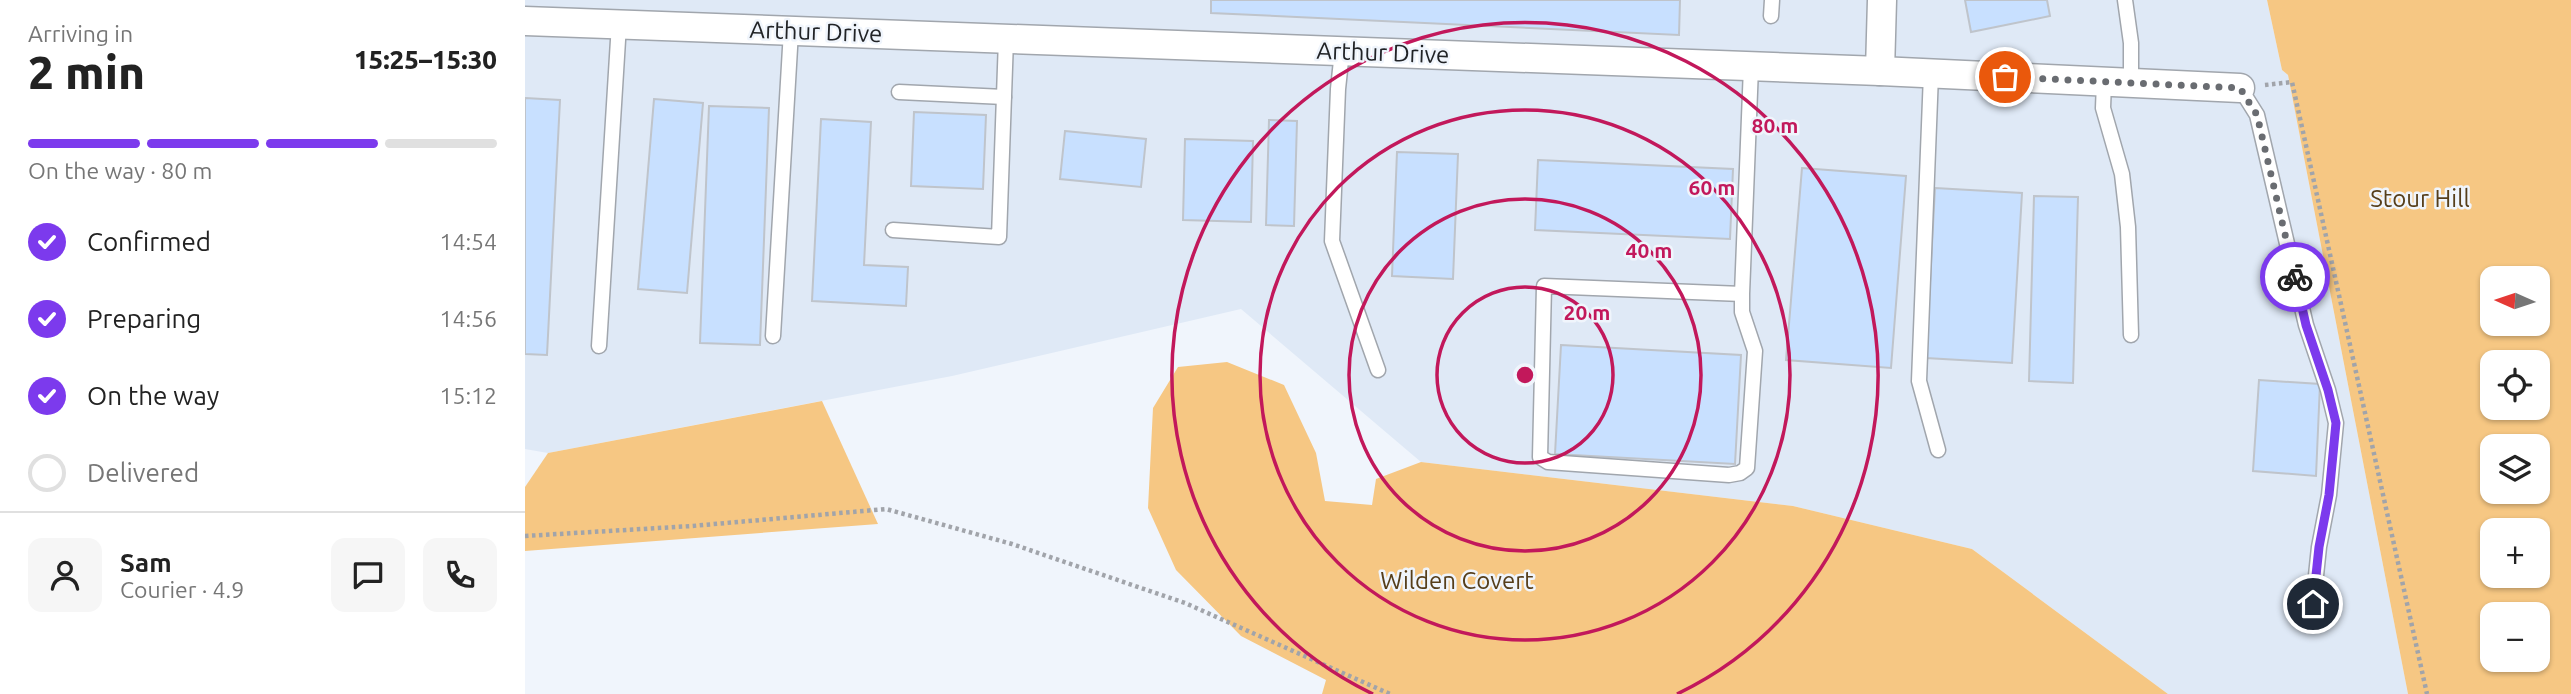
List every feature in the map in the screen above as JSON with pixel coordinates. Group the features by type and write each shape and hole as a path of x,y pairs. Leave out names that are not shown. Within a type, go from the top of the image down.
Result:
{"street":[{"path":"1880,71 1882,0"},
{"name":"Arthur Drive","path":"525,21 1880,71 2240,88"}],"lane":[{"path":"1771,16 1772,0"},
{"path":"2125,0 2131,43 2117,82 2103,108 2122,174 2128,227 2131,335"},
{"path":"599,346 619,24"},
{"path":"773,336 791,30"},
{"path":"893,230 999,237 1006,39"},
{"path":"1342,51 1332,241 1378,370"},
{"path":"1742,295 1544,286 1540,457 1548,462 1728,475 1740,473 1747,468 1755,351 1742,312 1751,67"},
{"path":"1931,74 1919,381 1938,450"},
{"path":"2240,88 2257,115 2306,325 2336,423 2329,495 2319,547 2313,604"},
{"path":"899,92 1004,97"}],"path":[{"path":"2240,88 2292,82 2427,694"},
{"path":"525,536 692,526 886,509 1011,544 1185,603 1390,694"}],"shaded area":[{"path":"525,0 2267,0 2282,70 2288,75 2408,694 2168,694 1972,549 1793,506 1421,462 1241,309 952,376 548,453 525,449"}],"green space":[{"name":"Stour Hill","path":"2267,0 2571,0 2571,694 2408,694 2288,75 2282,70"},
{"name":"Wilden Covert","path":"1227,362 1284,385 1316,453 1325,501 1372,505 1376,479 1421,462 1793,506 1972,549 2168,694 1322,694 1326,680 1241,636 1176,570 1148,508 1153,408 1178,367"},
{"path":"822,401 878,524 525,551 525,487 548,453"}],"building":[{"path":"1211,0 1680,0 1679,35 1211,13"},
{"path":"1965,0 2047,0 2050,16 1971,32"},
{"path":"525,98 560,100 547,355 525,354"},
{"path":"654,99 703,103 687,293 638,289"},
{"path":"709,106 769,108 760,345 700,343"},
{"path":"914,112 986,115 983,189 911,186"},
{"path":"821,119 871,122 864,265 908,267 906,306 812,301"},
{"path":"1269,120 1297,121 1294,226 1266,225"},
{"path":"1065,131 1146,139 1141,187 1060,179"},
{"path":"1185,139 1253,141 1251,222 1183,220"},
{"path":"1397,152 1458,154 1453,279 1392,276"},
{"path":"1538,160 1733,169 1730,239 1535,230"},
{"path":"1802,168 1906,176 1891,368 1786,360"},
{"path":"1935,188 2022,193 2012,363 1926,358"},
{"path":"2034,196 2078,197 2073,383 2029,381"},
{"path":"1561,345 1741,355 1735,464 1555,454"},
{"path":"2259,380 2320,384 2316,476 2253,471"}],"way so far":[{"path":"2005,77 2240,88 2257,115 2295,277"}],"route":[{"path":"2295,277 2306,325 2336,423 2329,495 2319,547 2313,604"}]}
